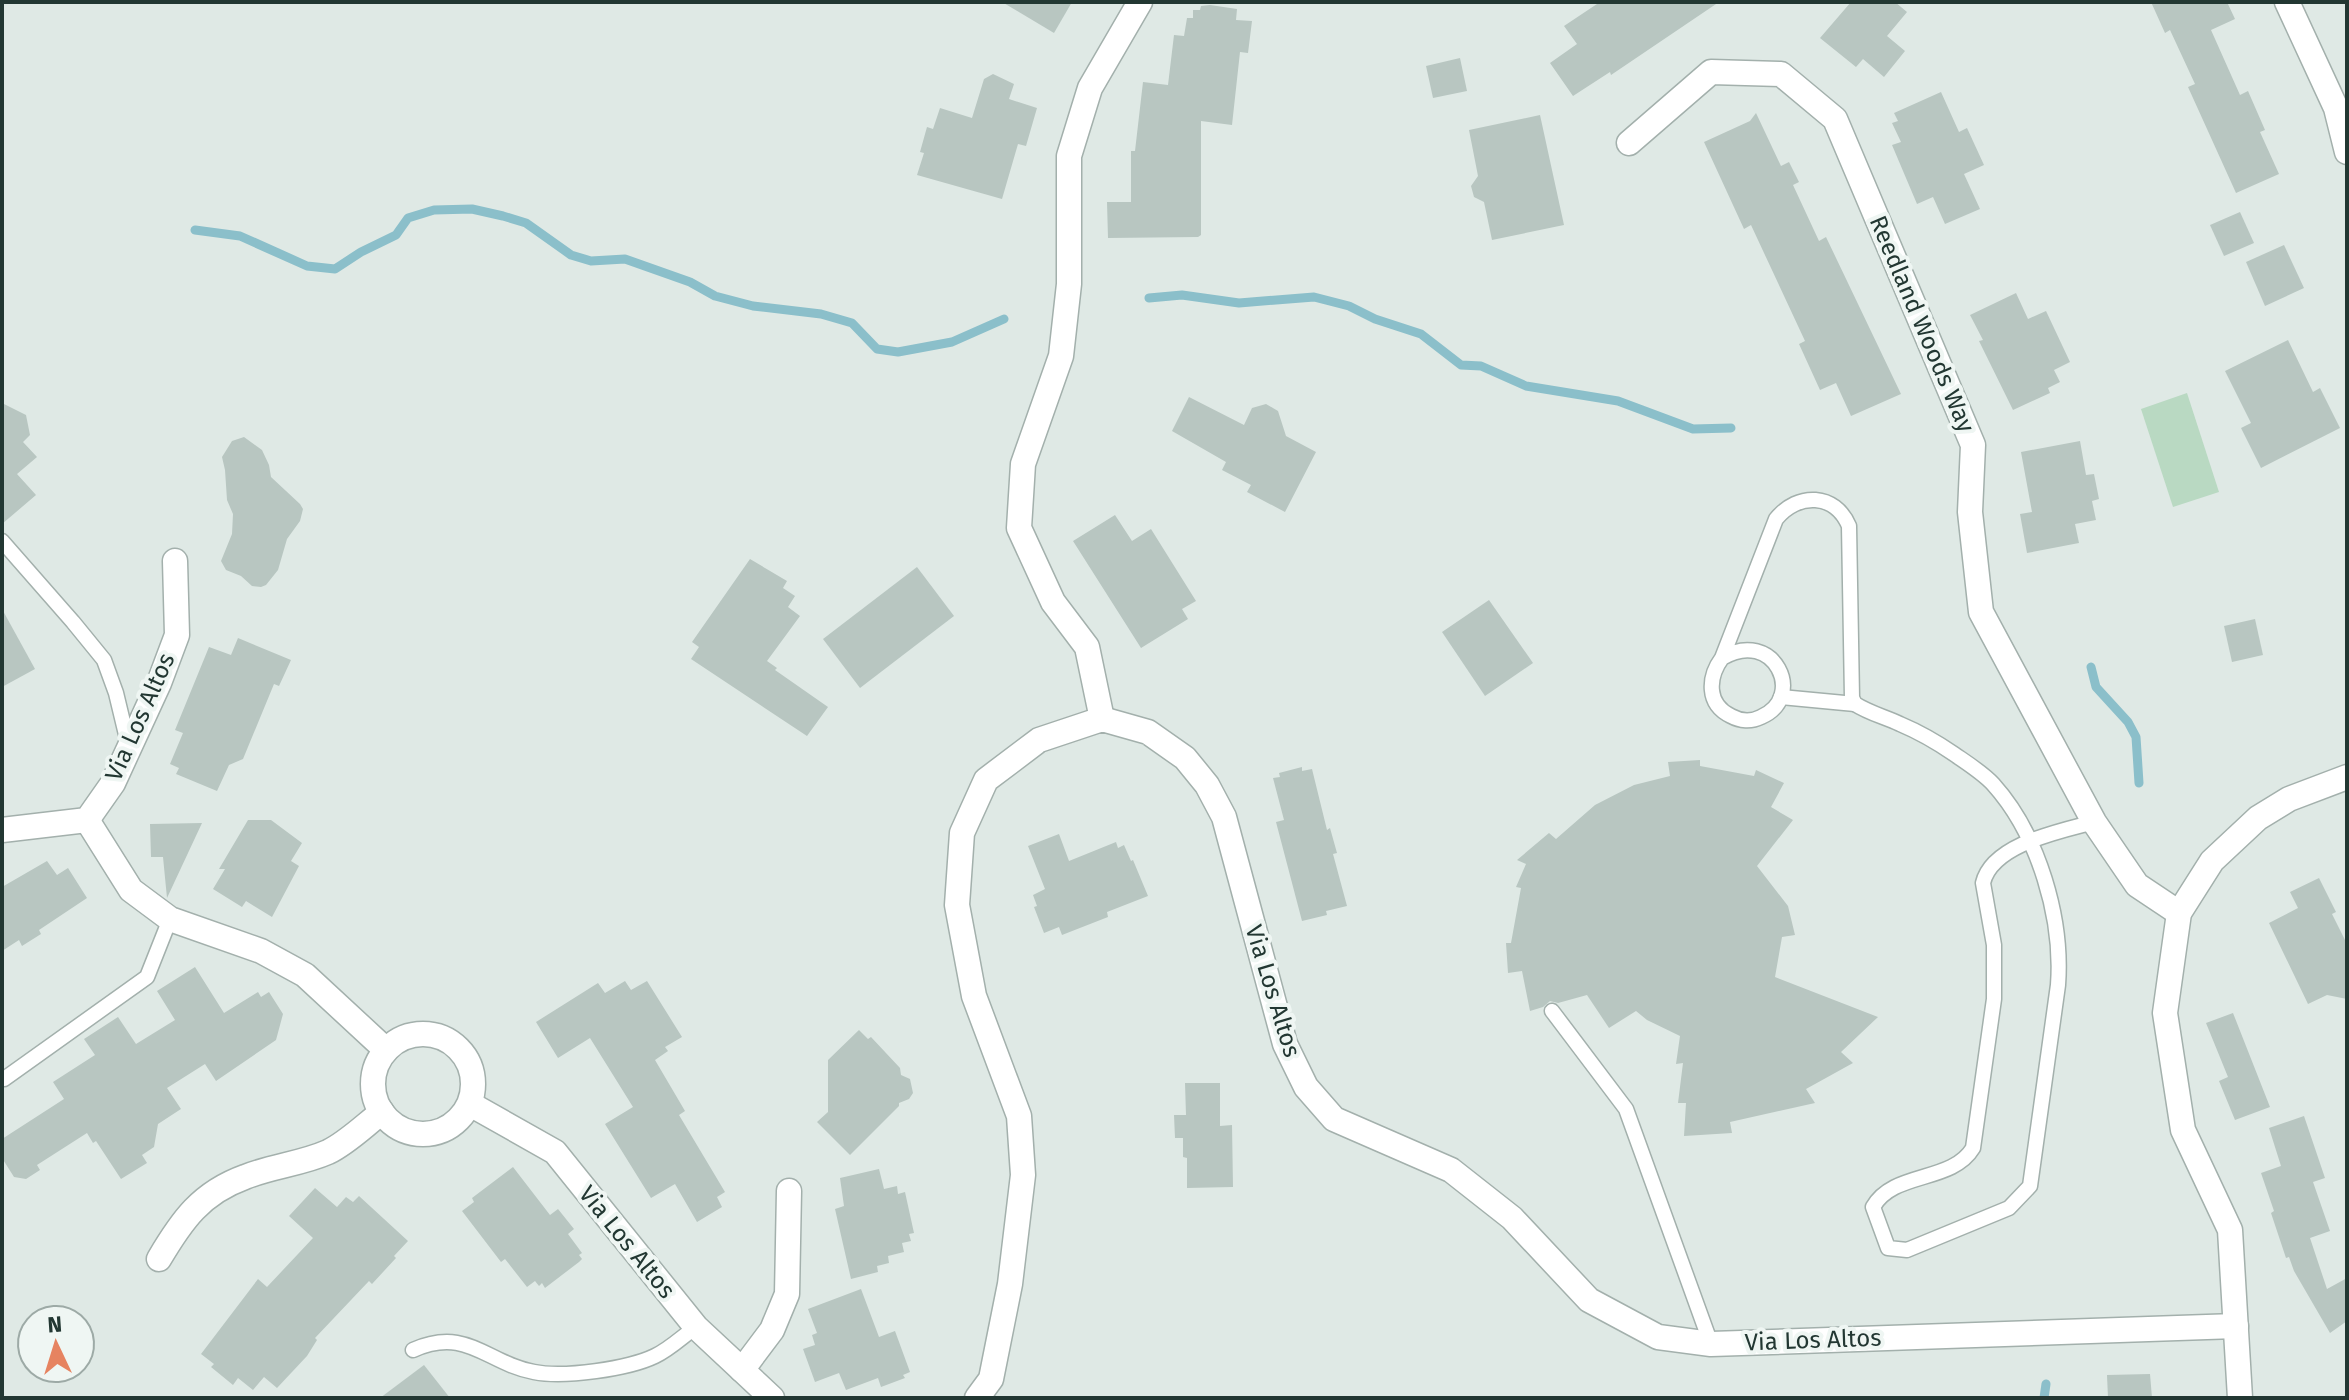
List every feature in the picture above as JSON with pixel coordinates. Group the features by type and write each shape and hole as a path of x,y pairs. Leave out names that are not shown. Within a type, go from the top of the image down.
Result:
{"street":[{"path":"977,1398 991,1379 1010,1284 1023,1175 1019,1116 974,996 957,905 962,833 986,780 1039,740 1102,719 1087,647 1053,602 1019,528 1023,464 1061,356 1069,284 1069,156 1090,88 1140,2"},
{"path":"2287,2 2336,108 2347,152"},
{"name":"Reedland Woods Way","path":"1629,143 1711,72 1781,74 1835,119 1973,445 1970,512 1981,612 2094,822 2137,885 2179,913"},
{"name":"Via Los Altos","path":"87,820 113,783 177,635 175,561"},
{"name":"Via Los Altos","path":"1102,719 1148,732 1185,758 1207,785 1224,817 1285,1044 1306,1087 1334,1119 1451,1170 1512,1218 1589,1300 1658,1337 1711,1344 2236,1326"},
{"path":"2240,1398 2230,1230 2183,1130 2165,1013 2179,913 2212,861 2258,818 2289,799 2347,777"},
{"path":"2,830 87,820 131,890 170,919 261,951 305,975 386,1050"},
{"path":"413,1035 433,1035 451,1042 465,1056 473,1073 470,1104 452,1125 434,1133 414,1133 396,1126 382,1112 374,1094 374,1074 386,1050 395,1042 413,1035"},
{"name":"Via Los Altos","path":"470,1104 555,1152 696,1327 772,1398"},
{"path":"159,1259 190,1211 213,1192 246,1176 292,1165 330,1151 382,1112"},
{"path":"742,1370 772,1330 787,1294 789,1191"}],"lane":[{"path":"1722,658 1744,649 1767,654 1781,673 1781,697 1775,707 1755,720 1732,717 1722,711 1711,691 1711,679 1776,519 1792,504 1805,499 1835,506 1844,514 1849,526 1852,698 1855,704"},
{"path":"2,541 104,660 116,693 129,747"},
{"path":"1781,697 1855,704 1904,725 1954,754 1991,782 2012,809 2029,840 2055,912 2060,964 2030,1186 2009,1208 1907,1250 1888,1248 1873,1207 1883,1193 1961,1163 1973,1148 1994,999 1994,945 1983,883 1991,865 2029,840 2094,822"},
{"path":"4,1079 147,977 170,919"},
{"path":"1552,1011 1626,1109 1711,1344"},
{"path":"413,1350 440,1341 456,1341 511,1366 537,1373 564,1372 596,1369 656,1355 696,1327"}],"green space":[{"path":"2187,393 2219,492 2173,507 2141,409"}],"building":[{"path":"1002,2 1072,2 1054,33"},
{"path":"1600,2 1719,2 1611,75 1610,72 1573,96 1550,63 1577,44 1564,26"},
{"path":"1851,2 1895,2 1907,12 1887,36 1905,51 1884,77 1863,59 1856,67 1820,38"},
{"path":"2151,2 2227,2 2235,19 2211,30 2240,95 2248,91 2265,130 2260,132 2279,174 2236,193 2188,87 2195,84 2170,30 2165,33"},
{"path":"1210,5 1237,9 1236,20 1252,21 1248,53 1240,52 1232,125 1201,121 1201,235 1108,238 1107,202 1131,202 1131,151 1135,151 1143,82 1168,85 1174,35 1184,36 1187,18 1193,18 1193,10"},
{"path":"1460,58 1467,91 1433,98 1426,66"},
{"path":"993,74 1014,84 1009,99 1037,108 1026,146 1018,144 1002,199 917,175 927,127 933,129 940,108 972,118 984,79"},
{"path":"1941,92 1959,132 1967,128 1984,165 1964,174 1980,209 1945,224 1933,197 1917,204 1892,145 1901,142 1892,123 1898,121 1894,113"},
{"path":"1756,113 1781,166 1789,162 1799,182 1793,185 1819,241 1826,237 1901,394 1851,416 1836,383 1820,390 1799,344 1805,341 1751,225 1744,229 1704,142 1750,121"},
{"path":"1540,115 1564,225 1492,240 1484,202 1474,197 1471,186 1478,176 1469,130"},
{"path":"2240,212 2254,243 2224,256 2210,225"},
{"path":"2284,245 2304,288 2265,306 2246,262"},
{"path":"2016,293 2028,319 2046,311 2070,362 2054,370 2060,382 2048,388 2050,393 2013,410 1979,341 1983,340 1970,315"},
{"path":"2288,340 2313,392 2320,388 2340,428 2261,468 2241,428 2251,423 2225,371"},
{"path":"1189,397 1244,425 1252,408 1266,404 1278,411 1286,436 1316,452 1285,512 1247,492 1251,485 1222,470 1226,462 1172,431"},
{"path":"2,403 26,415 30,435 23,442 37,457 17,474 36,495 2,524"},
{"path":"244,437 262,450 271,477 303,509 300,521 287,539 278,570 261,587 252,586 241,576 226,570 221,561 232,534 233,514 227,500 222,457 232,441"},
{"path":"2080,441 2086,475 2094,474 2099,499 2092,501 2096,520 2075,524 2079,543 2027,553 2020,514 2032,512 2021,452"},
{"path":"1115,515 1132,541 1151,529 1196,601 1182,609 1188,619 1141,648 1073,541"},
{"path":"750,559 787,581 783,588 795,596 788,607 800,616 767,661 828,707 807,736 691,659 699,647 692,642"},
{"path":"917,567 954,616 860,688 823,639"},
{"path":"1489,600 1533,663 1485,696 1442,632"},
{"path":"2,609 35,669 2,687"},
{"path":"2255,619 2263,655 2232,662 2224,626"},
{"path":"238,638 291,660 279,686 274,684 243,759 229,765 217,791 176,774 179,768 170,764 183,733 175,730 209,647 231,655"},
{"path":"1700,760 1700,766 1754,776 1756,770 1784,783 1771,807 1793,820 1757,866 1788,906 1795,935 1782,937 1775,977 1878,1017 1841,1052 1853,1063 1806,1089 1815,1103 1730,1122 1732,1133 1684,1136 1686,1103 1678,1103 1683,1063 1676,1064 1680,1036 1636,1011 1609,1028 1587,995 1558,1003 1550,1001 1530,1011 1522,971 1508,973 1506,943 1511,943 1521,888 1516,887 1526,864 1517,860 1549,833 1556,839 1595,805 1634,785 1670,776 1668,762"},
{"path":"1302,767 1302,771 1312,769 1327,830 1330,828 1337,853 1333,854 1347,906 1302,921 1276,822 1284,820 1273,778 1280,777 1279,773"},
{"path":"248,820 271,820 302,843 291,861 299,866 272,917 246,901 242,907 213,889 225,869 219,869"},
{"path":"202,823 167,898 163,857 151,857 150,824"},
{"path":"1059,834 1069,861 1116,842 1118,848 1124,845 1148,896 1107,912 1108,917 1062,935 1059,927 1044,933 1033,895 1045,889 1028,846"},
{"path":"47,861 57,875 68,868 87,898 39,930 41,934 22,946 19,940 2,951 2,887"},
{"path":"2319,878 2347,944 2347,999 2327,995 2308,1004 2269,923 2298,908 2290,892"},
{"path":"195,967 224,1013 258,992 261,997 269,992 283,1014 276,1040 216,1081 205,1064 167,1088 181,1109 158,1124 154,1147 142,1155 147,1163 121,1179 96,1141 93,1143 87,1133 37,1165 40,1170 26,1179 14,1177 2,1158 2,1139 64,1099 53,1082 95,1055 84,1039 118,1017 136,1044 175,1020 157,991"},
{"path":"625,981 631,990 647,981 682,1037 665,1047 668,1051 655,1060 685,1111 679,1115 725,1192 717,1197 722,1207 697,1222 675,1184 651,1198 605,1124 633,1107 590,1038 558,1058 536,1022 598,983 605,993"},
{"path":"2233,1013 2270,1107 2235,1120 2219,1081 2228,1077 2206,1023"},
{"path":"859,1030 868,1039 871,1037 900,1068 901,1075 910,1079 913,1093 909,1099 899,1103 850,1155 817,1122 828,1112 828,1060"},
{"path":"1185,1083 1220,1083 1220,1126 1232,1125 1233,1187 1187,1188 1187,1158 1183,1157 1183,1138 1175,1138 1174,1115 1186,1115"},
{"path":"2304,1116 2325,1178 2313,1182 2330,1231 2310,1238 2327,1289 2347,1278 2347,1321 2330,1333 2289,1257 2286,1258 2261,1173 2281,1166 2269,1128"},
{"path":"513,1167 550,1215 558,1209 574,1229 568,1234 582,1253 579,1262 545,1288 535,1281 527,1287 505,1259 501,1262 462,1211 474,1202 472,1198"},
{"path":"879,1169 884,1189 897,1186 898,1194 905,1192 914,1233 909,1234 911,1241 902,1243 904,1252 888,1256 889,1263 877,1266 878,1272 851,1279 835,1209 844,1206 840,1178"},
{"path":"315,1188 337,1207 346,1197 353,1202 359,1196 408,1241 372,1284 369,1281 315,1338 317,1340 307,1356 277,1388 264,1377 253,1390 238,1378 233,1385 201,1354 258,1279 267,1287 313,1238 289,1216"},
{"path":"861,1289 879,1337 895,1331 910,1372 903,1375 905,1378 881,1387 878,1378 846,1390 839,1373 815,1382 803,1349 815,1345 812,1335 817,1333 808,1309"},
{"path":"424,1365 450,1398 380,1398"},
{"path":"2150,1374 2152,1398 2108,1398 2107,1375"}],"waterway":[{"path":"195,230 240,236 307,266 335,269 396,235 408,218 434,210 472,209 526,223 571,255 591,261 625,259 690,282 715,296 753,306 821,314 852,323 877,349 898,352 952,342 1004,319"},
{"path":"1149,298 1182,295 1239,303 1314,297 1349,306 1375,319 1421,334 1461,365 1481,366 1526,386 1618,401 1693,429 1731,428"},
{"path":"2091,667 2096,687 2128,722 2136,737 2139,783"},
{"path":"2044,1398 2046,1384"}]}
